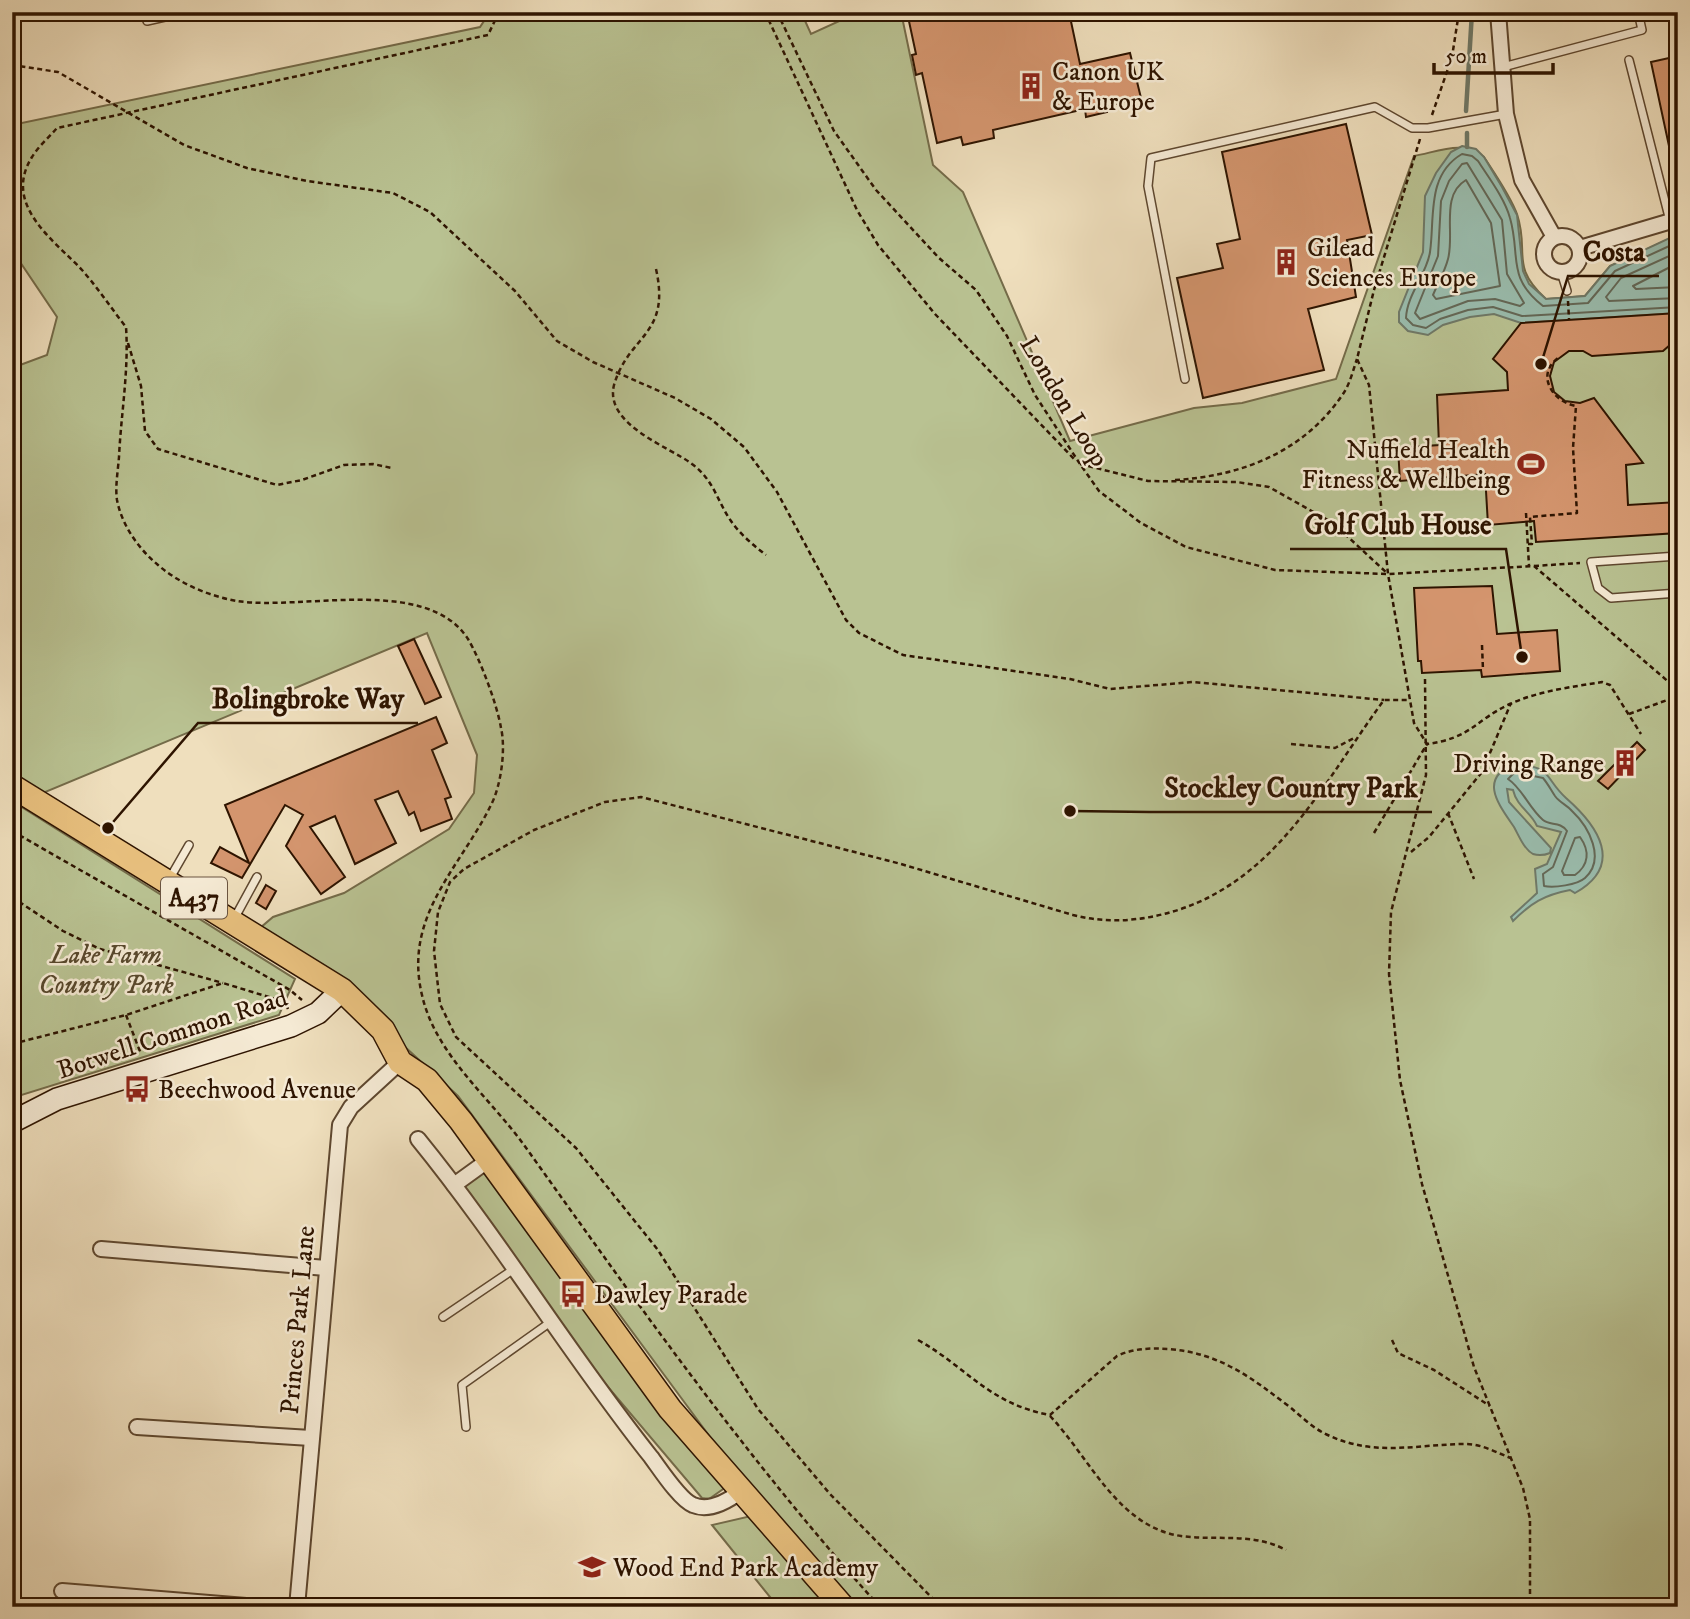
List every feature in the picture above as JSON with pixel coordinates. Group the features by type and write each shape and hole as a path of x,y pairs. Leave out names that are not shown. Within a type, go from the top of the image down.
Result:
{"main road":[{"name":"A437","path":"12,786 342,990 383,1030 400,1062 434,1087 657,1392 843,1607"}],"street":[{"path":"1498,12 1506,114 1522,180 1554,237"},
{"path":"1580,248 1674,220"},
{"path":"1554,237 1573,238 1580,248 1577,265 1562,272 1550,268 1544,257 1546,245 1554,237"},
{"name":"Botwell Common Road","path":"12,1122 57,1099 291,1026 318,1013 342,990"},
{"name":"Princes Park Lane","path":"297,1607 326,1268 342,1119 400,1062"},
{"path":"418,1139 454,1185 604,1396 686,1501 695,1506 708,1507 729,1500 741,1491"},
{"path":"454,1185 489,1160"},
{"path":"101,1249 326,1268"},
{"path":"137,1427 311,1438"},
{"path":"62,1591 258,1607"}],"lane":[{"path":"145,12 148,21 187,12"},
{"path":"1502,67 1642,30 1638,12"},
{"path":"1629,60 1674,220"},
{"path":"1185,379 1148,186 1151,158 1375,107 1412,128 1428,128 1506,114"},
{"path":"1562,272 1567,292"},
{"path":"1678,556 1591,562 1598,588 1611,598 1678,593"},
{"path":"168,882 189,845"},
{"path":"232,921 257,877"},
{"path":"443,1317 514,1269"},
{"path":"466,1427 462,1385 552,1321"}],"path":[{"path":"499,12 488,35 57,128 31,157 23,180 27,208 45,236 83,271 126,327 117,499 131,535 148,556 169,574 205,593 260,603 414,602 445,615 467,638 502,730 501,762 493,802 438,889 424,925 419,970 422,997 439,1038 521,1141 605,1262 792,1508 880,1607"},
{"path":"765,12 857,210 878,245 935,314 1080,464 1148,481 1237,482 1269,487 1333,523 1388,575"},
{"name":"London Loop","path":"777,12 834,131 876,190 939,258 976,290 1007,336 1035,395 1099,491 1141,523 1186,547 1275,570 1388,575 1591,562"},
{"path":"1148,481 1207,477 1259,464 1274,457 1304,435 1344,393 1357,359 1374,290 1420,140 1428,128 1452,57 1459,12"},
{"path":"12,65 58,72 184,145 247,168 307,181 393,193 430,212 515,291 557,341 620,373 676,397 711,419 744,447 777,492 846,621 859,633 883,647 926,660 1070,679 1110,689 1194,682 1407,700"},
{"path":"656,269 659,312 620,373 613,392 621,413 651,443 679,456 702,473 715,489 731,522 766,555"},
{"path":"1567,292 1569,319"},
{"path":"127,340 141,386 145,430 158,449 277,485 302,480 344,465 373,464 392,468"},
{"path":"1528,544 1532,544 1530,517 1577,513 1573,448 1576,406 1563,403 1555,397 1548,379 1549,367 1558,358"},
{"path":"1357,359 1368,385 1388,575 1407,700 1414,723 1427,744"},
{"path":"1526,513 1532,566 1678,690"},
{"path":"1482,645 1483,670"},
{"path":"1425,679 1426,775 1409,853 1391,912 1389,974 1400,1080 1422,1184 1474,1367 1523,1488 1530,1519 1530,1607"},
{"path":"1374,833 1427,744 1465,735 1511,703 1601,682 1610,685 1642,734"},
{"path":"1629,714 1678,696"},
{"path":"941,1607 830,1494 758,1409 658,1250 576,1149 456,1037 438,992 434,951 438,912 450,881 464,869 534,830 605,802 641,797 901,864 1097,921 1156,917 1205,901 1249,874 1282,843 1321,793 1384,700"},
{"path":"1409,853 1429,837 1482,772 1511,703"},
{"path":"1291,744 1335,748 1357,737"},
{"path":"1448,813 1474,879"},
{"path":"12,831 290,990 318,1013"},
{"path":"12,897 63,931 100,949 285,1002 291,1026"},
{"path":"12,1044 126,1015 223,983"},
{"path":"126,1015 147,1070"},
{"path":"918,1340 1003,1402 1050,1415 1116,1497 1136,1518 1150,1527 1199,1538 1255,1537 1286,1550"},
{"path":"1392,1340 1398,1353 1434,1370 1490,1406"},
{"path":"1050,1415 1117,1356 1130,1350 1183,1350 1212,1356 1235,1367 1329,1436 1350,1443 1396,1450 1467,1444 1511,1458"}],"green space":[{"path":"490,12 801,12 811,34 859,12 901,12 933,165 963,192 1070,441 1194,408 1242,403 1336,379 1414,156 1460,148 1484,157 1517,214 1524,267 1528,277 1546,299 1585,296 1610,266 1678,235 1678,1607 841,1607 750,1491 458,1096 363,1008 253,934 273,917 344,893 449,829 474,793 477,755 427,633 43,793 12,778 12,368 47,355 57,317 12,250 12,125 480,27"},
{"name":"Lake Farm Country Park","path":"12,801 295,979 279,1015 12,1098"},
{"path":"490,1160 726,1487 709,1499 702,1498 552,1321 454,1185"},
{"path":"751,1516 832,1607 778,1607 712,1525"}],"water":[{"path":"1462,146 1476,149 1484,157 1502,187 1517,215 1523,271 1529,284 1546,299 1585,296 1610,266 1676,235 1678,313 1521,323 1494,314 1470,317 1443,325 1428,335 1408,331 1399,322 1399,312 1423,252 1425,196 1436,173 1451,152"},
{"path":"1514,764 1535,767 1546,774 1588,821 1596,833 1603,858 1599,870 1590,882 1575,893 1570,890 1545,897 1513,921 1511,917 1537,893 1535,869 1547,864 1561,832 1537,826 1513,790 1507,789 1509,802 1551,848 1550,853 1537,855 1524,846 1498,802 1494,785 1496,777"}],"building":[{"name":"Canon UK & Europe","path":"907,12 1069,12 1080,64 1130,53 1141,98 1106,106 1107,112 1086,117 1085,109 993,130 994,138 963,145 961,137 937,143 922,73 916,75 912,55 916,54"},
{"path":"1678,56 1678,160 1672,160 1651,62"},
{"name":"Gilead Sciences Europe","path":"1346,124 1372,235 1347,240 1356,297 1308,309 1324,370 1203,398 1177,278 1223,268 1217,244 1240,239 1222,152"},
{"path":"1678,313 1678,338 1663,351 1592,356 1583,351 1569,351 1554,362 1550,376 1554,392 1565,401 1580,403 1594,398 1643,463 1626,465 1628,505 1678,502 1678,533 1536,542 1534,521 1488,525 1485,474 1400,481 1398,448 1439,445 1437,395 1508,390 1507,372 1493,359 1521,323"},
{"path":"1492,586 1497,634 1557,630 1560,671 1482,677 1481,670 1422,673 1421,661 1418,661 1414,588"},
{"path":"414,639 441,697 425,704 398,646"},
{"path":"436,717 447,743 432,750 451,797 445,799 452,819 421,831 414,812 409,815 398,791 375,800 396,843 355,864 335,816 310,827 345,877 321,894 286,846 303,815 285,805 242,878 211,863 220,847 249,863 225,805"},
{"name":"Driving Range","path":"1637,742 1645,750 1608,789 1598,781"},
{"path":"266,885 276,891 266,909 256,903"}],"waterway":[{"path":"1466,111 1472,12"},
{"path":"1467,133 1467,147"}],"place":[{"name":"Canon UK & Europe","path":"1031,86"},
{"name":"Gilead Sciences Europe","path":"1286,262"},
{"name":"Costa","path":"1541,364"},
{"name":"Nuffield Health Fitness & Wellbeing","path":"1531,464"},
{"name":"Golf Club House","path":"1522,657"},
{"name":"Driving Range","path":"1625,763"},
{"name":"Stockley Country Park","path":"1070,811"},
{"name":"Bolingbroke Way","path":"108,828"},
{"name":"Beechwood Avenue","path":"137,1089"},
{"name":"Dawley Parade","path":"573,1294"},
{"name":"Wood End Park Academy","path":"592,1567"}]}
